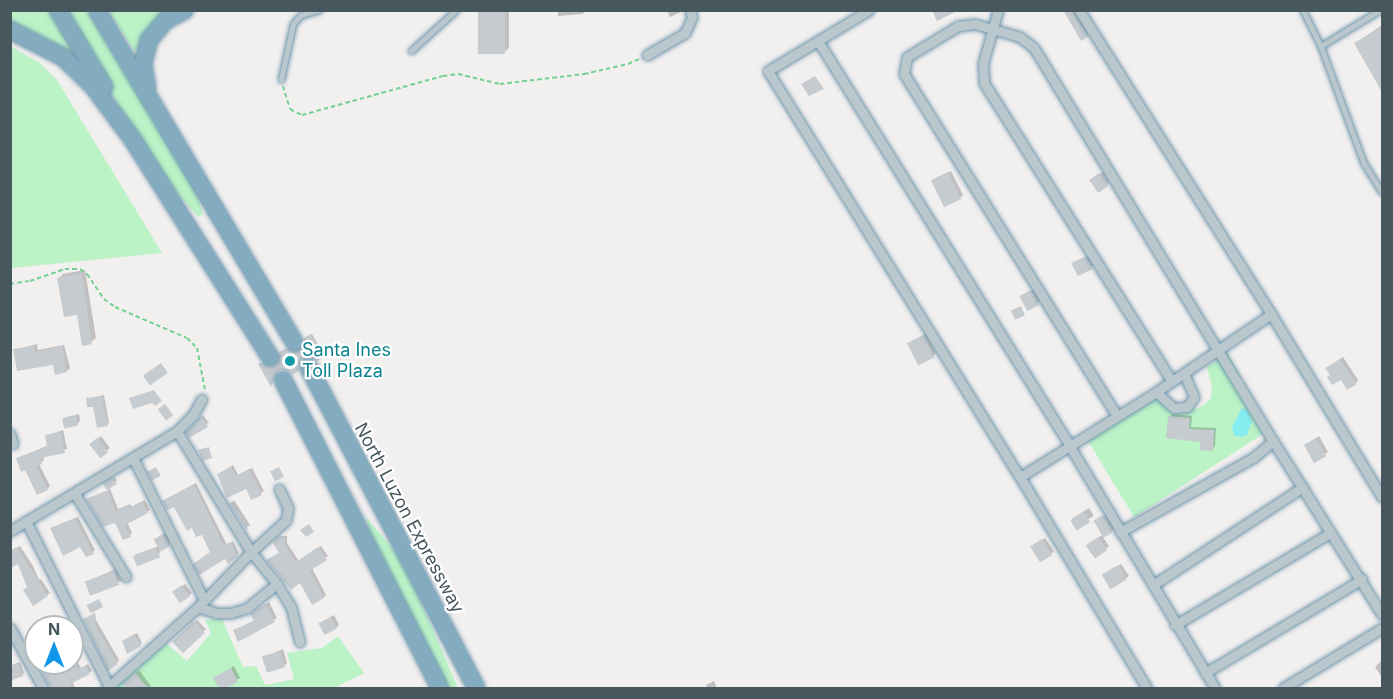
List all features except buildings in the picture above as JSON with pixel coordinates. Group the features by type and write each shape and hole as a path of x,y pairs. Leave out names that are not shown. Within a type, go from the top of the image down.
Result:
{"highway":[{"path":"58,10 133,140 270,357"},
{"path":"97,10 295,343"},
{"path":"151,100 144,73 146,47 159,26 185,10"},
{"path":"10,30 45,45 77,69 93,86 133,140"},
{"name":"North Luzon Expressway","path":"308,366 476,688"},
{"path":"283,380 440,688"}],"street":[{"path":"647,55 685,33 692,17 690,10"},
{"path":"869,10 768,71 1020,477 1147,688"},
{"path":"998,10 983,63 984,83 1171,380"},
{"path":"1079,10 1383,496"},
{"path":"1117,416 904,74 903,64 907,57 958,26 975,24 1020,37 1034,48 1272,441 1383,615"},
{"path":"818,41 1069,445 1175,626 1215,688"},
{"path":"1020,477 1156,392 1271,314"},
{"path":"1156,392 1174,408 1186,406 1194,397 1184,373"},
{"path":"10,531 177,431 193,415 202,399"},
{"path":"177,431 251,552 277,584 291,607 300,642"},
{"path":"10,434 13,444"},
{"path":"1120,532 1254,458 1272,441"},
{"path":"133,458 201,604 216,613 231,613 247,608 277,584"},
{"path":"1153,585 1303,487"},
{"path":"26,521 108,688 201,604 288,515 288,508 279,489"},
{"path":"75,494 126,577"},
{"path":"1175,626 1330,533"},
{"path":"1205,673 1362,579"},
{"path":"10,628 38,687"},
{"path":"1283,688 1383,628"}],"lane":[{"path":"282,80 293,24 301,15 319,10"},
{"path":"411,51 456,10"},
{"path":"1303,10 1321,46 1364,163 1383,192"},
{"path":"1321,46 1380,10"}],"path":[{"path":"282,80 290,109 302,115 443,76 458,74 500,84 535,81 612,69 647,55"},
{"path":"10,284 30,281 65,269 80,269 87,273 104,299 115,307 187,338 197,348 204,380 202,399"}],"green space":[{"path":"10,11 49,11 86,73 11,26"},
{"path":"62,11 87,11 193,183 203,214 198,217 157,170"},
{"path":"109,11 173,11 141,39 138,49 134,51"},
{"path":"10,46 40,63 57,80 162,253 11,268"},
{"path":"1228,353 1265,428 1263,434 1134,517 1088,441 1160,396 1184,409 1196,409 1204,405 1211,398 1212,387 1207,367"},
{"path":"366,517 395,551 415,588 458,688 445,688 377,561"},
{"path":"222,619 243,667 256,666 265,685 294,679 287,653 322,648 338,636 364,673 334,688 111,688 167,644 187,661 211,633 205,620"}],"water":[{"path":"1242,408 1248,411 1252,421 1247,435 1242,437 1234,435 1232,427"}],"tunnel":[{"path":"295,343 308,366"},
{"path":"270,357 283,380"}],"place":[{"name":"Santa Ines Toll Plaza","path":"290,361"}]}
